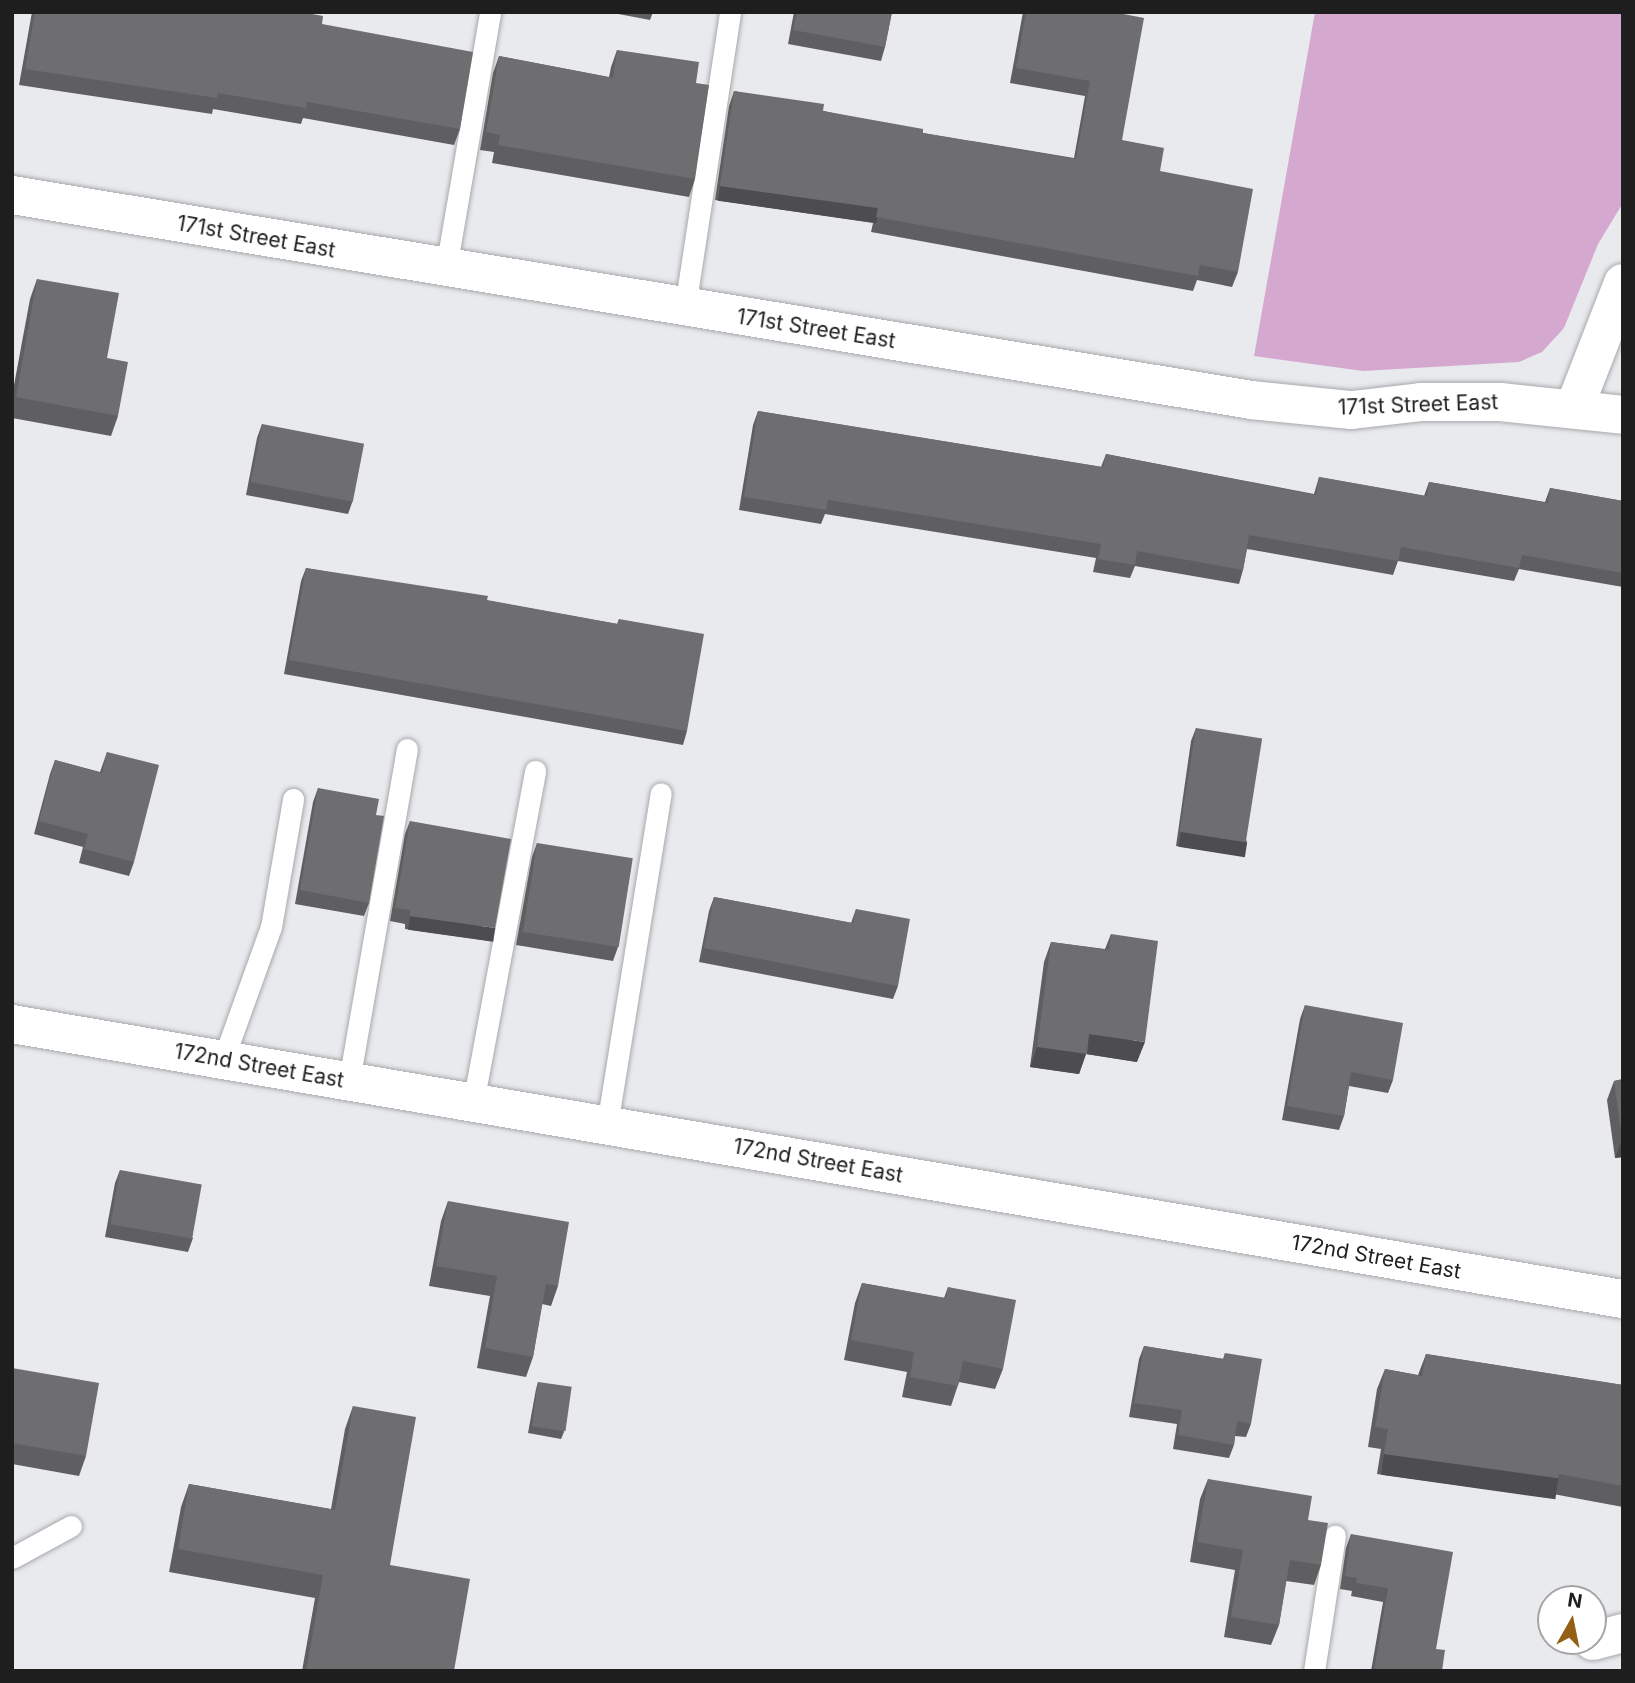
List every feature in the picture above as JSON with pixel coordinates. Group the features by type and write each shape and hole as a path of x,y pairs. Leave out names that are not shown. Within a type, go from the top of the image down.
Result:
{"street":[{"name":"171st Street East","path":"12,195 1251,400 1352,410 1421,402 1575,406 1623,415"},
{"path":"1575,406 1623,283"},
{"name":"172nd Street East","path":"12,1024 1623,1299"}],"lane":[{"path":"446,268 490,12"},
{"path":"685,307 730,12"},
{"path":"349,1082 407,749"},
{"path":"473,1103 536,771"},
{"path":"607,1125 661,793"},
{"path":"223,1060 271,927 293,799"},
{"path":"12,1558 71,1526"},
{"path":"1314,1671 1335,1536"}],"shaded area":[{"path":"1315,12 1623,14 1623,203 1598,244 1564,328 1542,352 1519,362 1363,371 1254,356"}],"building":[{"path":"35,12 301,12 323,16 322,24 473,52 460,129 307,102 306,108 218,93 217,98 25,69"},
{"path":"797,12 892,12 885,47 793,30"},
{"path":"1026,12 1113,12 1144,18 1122,140 1164,148 1160,171 1253,189 1238,272 1200,265 1198,276 876,217 878,208 720,186 734,91 824,104 823,111 923,129 923,133 1076,159 1090,81 1016,68"},
{"path":"617,50 699,62 696,83 709,85 695,179 498,145 500,135 486,132 499,56 613,78"},
{"path":"37,279 119,293 107,358 128,362 118,416 16,397"},
{"path":"758,411 1103,467 1106,454 1316,495 1319,477 1427,496 1429,482 1548,503 1550,488 1623,501 1623,573 1522,555 1519,568 1401,547 1398,561 1249,535 1243,570 1137,551 1135,565 1098,559 1101,544 828,500 826,510 744,497"},
{"path":"262,424 364,444 353,502 251,482"},
{"path":"306,568 488,596 487,600 618,624 619,619 704,634 687,731 289,660"},
{"path":"1196,728 1262,738 1246,842 1180,832"},
{"path":"107,752 159,765 134,862 84,849 88,834 39,821 55,760 102,773"},
{"path":"318,788 379,799 376,815 384,816 369,903 300,890"},
{"path":"410,821 511,839 495,928 410,916 410,910 395,908"},
{"path":"537,843 633,858 619,947 523,932"},
{"path":"714,897 853,923 856,909 910,919 898,986 704,948"},
{"path":"1111,934 1158,941 1145,1042 1089,1034 1087,1054 1037,1047 1051,942 1109,950"},
{"path":"1305,1005 1403,1023 1393,1080 1351,1072 1344,1116 1287,1106"},
{"path":"1623,1079 1623,1138 1622,1138 1614,1081"},
{"path":"120,1170 202,1184 192,1239 110,1224"},
{"path":"448,1201 569,1222 558,1286 546,1284 533,1357 485,1348 497,1276 436,1266"},
{"path":"862,1283 946,1298 948,1287 1016,1300 1003,1369 963,1361 958,1386 910,1377 914,1352 851,1340"},
{"path":"1144,1346 1224,1359 1225,1353 1262,1359 1251,1424 1237,1421 1234,1445 1178,1435 1182,1410 1134,1403"},
{"path":"1426,1354 1623,1385 1623,1486 1559,1474 1558,1478 1384,1454 1388,1429 1375,1427 1385,1369 1422,1376"},
{"path":"12,1368 99,1383 86,1456 12,1443"},
{"path":"538,1382 572,1387 565,1431 532,1427"},
{"path":"353,1406 416,1417 390,1565 470,1579 454,1671 306,1671 323,1575 178,1549 189,1484 335,1510"},
{"path":"1208,1479 1312,1496 1308,1520 1328,1523 1321,1565 1290,1560 1279,1625 1231,1617 1243,1550 1197,1542"},
{"path":"1351,1534 1453,1552 1436,1649 1445,1650 1442,1671 1374,1671 1388,1588 1356,1583 1357,1578 1345,1576"}]}
